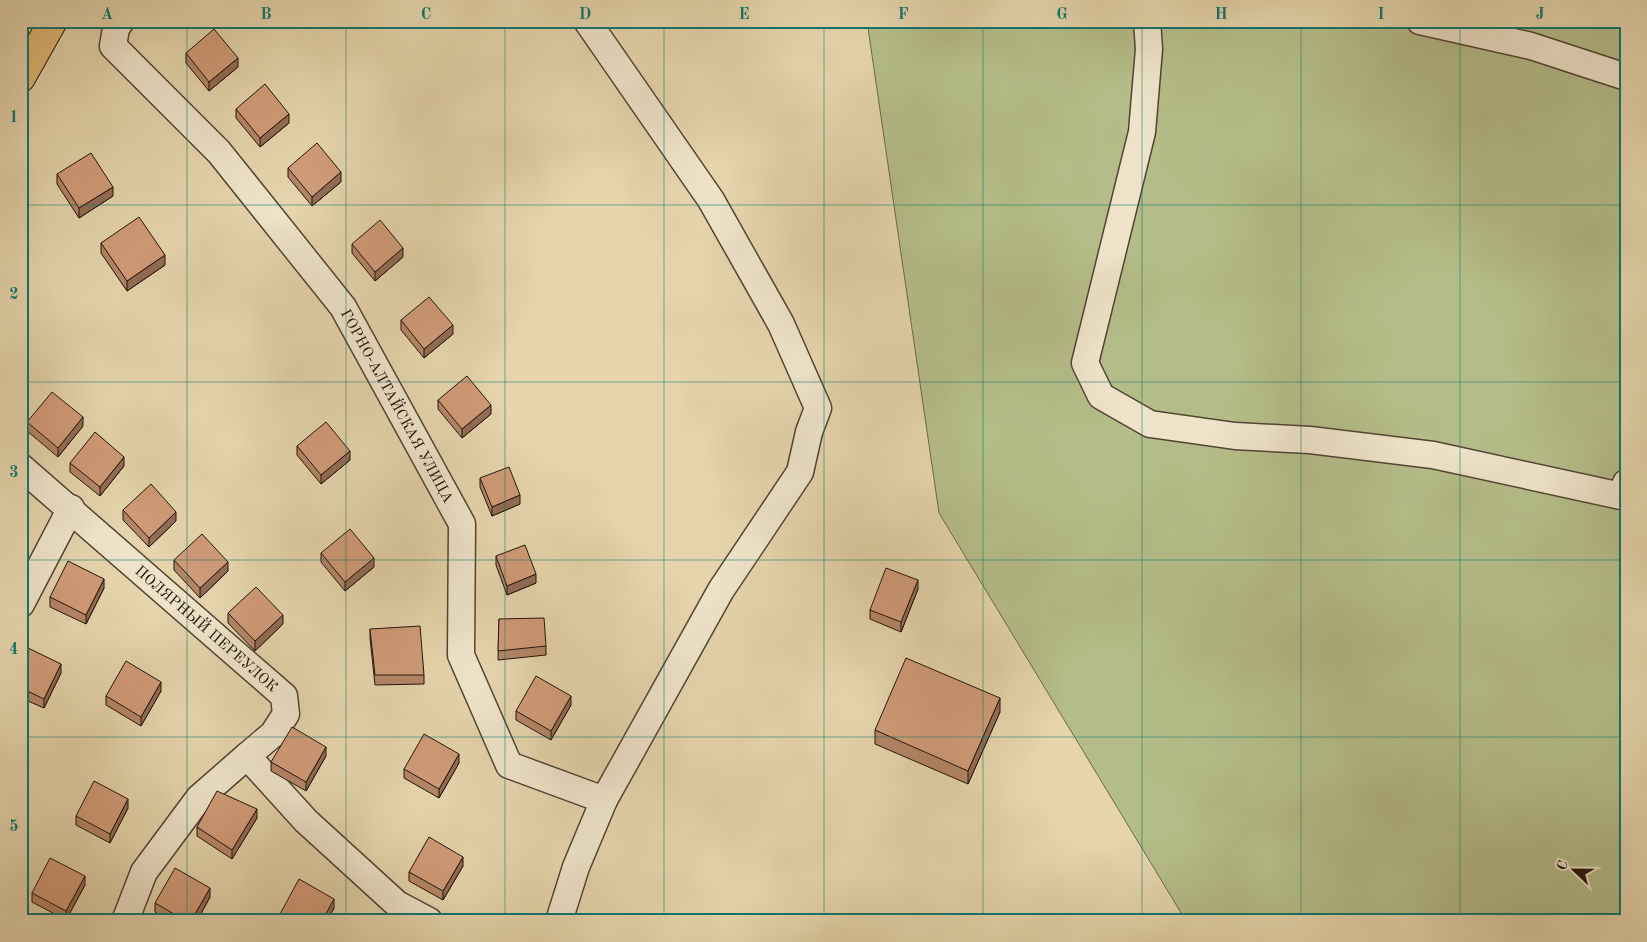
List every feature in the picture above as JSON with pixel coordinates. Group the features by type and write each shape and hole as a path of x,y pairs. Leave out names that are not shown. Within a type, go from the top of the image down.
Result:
{"highway":[{"path":"21,78 53,21"}],"street":[{"name":"ГОРНО-АЛТАЙСКАЯ УЛИЦА","path":"121,21 116,28 113,46 219,152 343,307 462,524 461,656 509,765 604,800"},
{"path":"559,921 576,866 604,800 721,590 800,472 809,432 818,408 782,324 711,200 587,21"},
{"path":"1147,21 1149,49 1142,132 1085,363 1101,396 1150,424 1235,436 1310,440 1433,455 1621,496 1626,483"},
{"path":"1420,21 1531,46 1626,77"},
{"name":"ПОЛЯРНЫЙ ПЕРЕУЛОК","path":"21,467 71,508 284,696 286,714 273,734 199,798 144,872 125,921"},
{"path":"21,604 71,508"},
{"path":"246,756 306,820 397,904 429,921"}],"green space":[{"path":"867,21 1626,21 1626,921 1186,921 939,513"}],"building":[{"path":"214,29 238,58 209,82 186,53"},
{"path":"265,84 289,114 260,138 236,109"},
{"path":"317,143 341,172 312,197 288,168"},
{"path":"91,153 113,187 79,208 57,174"},
{"path":"139,217 165,255 127,281 101,243"},
{"path":"380,220 403,248 375,272 352,244"},
{"path":"429,297 453,325 424,349 401,320"},
{"path":"467,376 491,405 462,429 438,400"},
{"path":"52,392 83,417 58,448 27,422"},
{"path":"326,422 350,451 321,475 297,446"},
{"path":"95,432 124,457 100,487 70,463"},
{"path":"509,467 520,495 492,507 480,478"},
{"path":"151,484 176,512 149,538 123,510"},
{"path":"21,519 27,521 21,532"},
{"path":"350,529 374,558 345,582 321,553"},
{"path":"202,534 228,562 200,588 174,560"},
{"path":"525,545 536,574 507,586 496,556"},
{"path":"68,561 104,579 86,615 50,597"},
{"path":"886,568 918,580 901,622 870,610"},
{"path":"256,587 283,615 255,641 228,613"},
{"path":"544,618 546,646 498,651 499,619"},
{"path":"420,626 424,675 375,675 370,629"},
{"path":"26,647 61,664 44,699 21,688 21,656"},
{"path":"906,658 1000,698 968,771 875,730"},
{"path":"126,661 161,682 141,717 106,696"},
{"path":"536,676 571,696 551,731 516,711"},
{"path":"292,727 326,747 306,782 271,762"},
{"path":"424,734 459,754 439,789 404,769"},
{"path":"21,746 25,748 21,755"},
{"path":"94,781 128,799 110,834 76,816"},
{"path":"217,791 257,809 232,850 197,827"},
{"path":"429,837 463,857 443,891 409,872"},
{"path":"50,858 85,876 66,911 32,893"},
{"path":"175,868 210,888 191,921 186,921 155,903"},
{"path":"299,879 334,899 322,921 291,921 280,914"}]}
